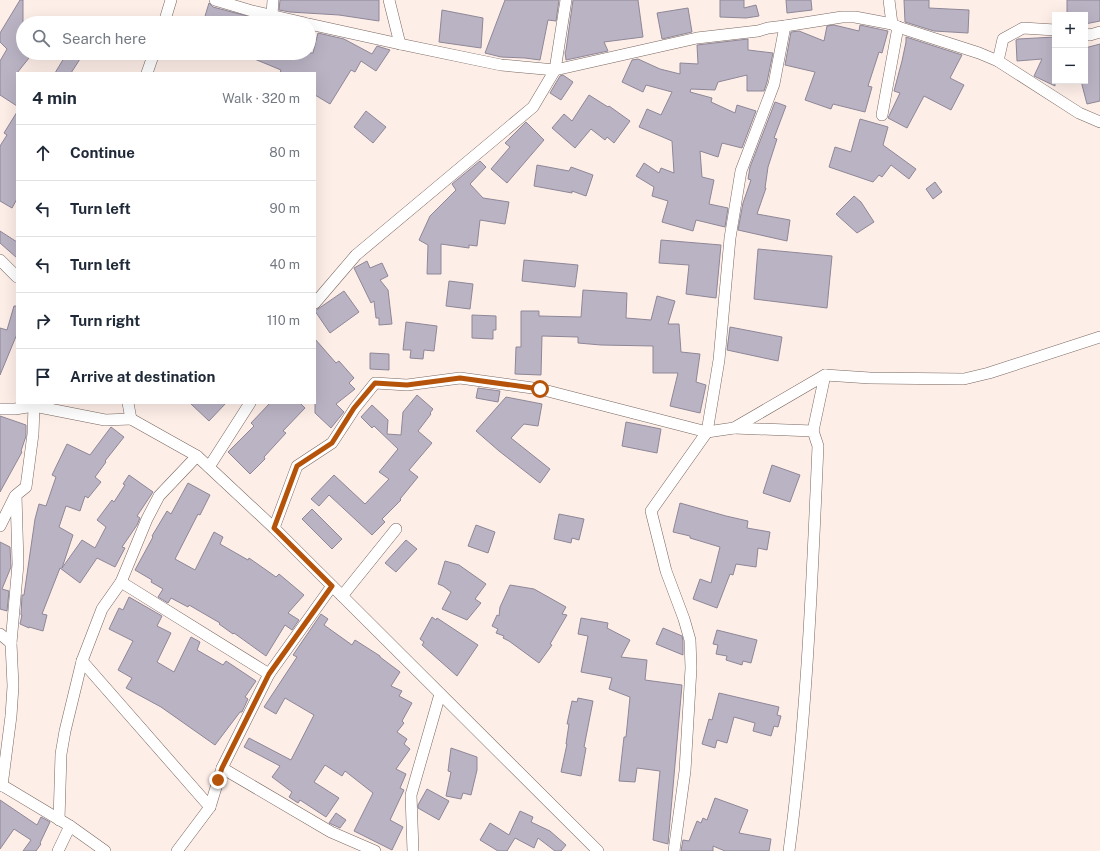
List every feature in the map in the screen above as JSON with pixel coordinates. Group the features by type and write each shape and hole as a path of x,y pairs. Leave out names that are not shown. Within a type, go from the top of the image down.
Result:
{"street":[{"path":"166,16 171,0"},
{"path":"215,0 276,16"},
{"path":"272,15 273,0"},
{"path":"389,0 400,44"},
{"path":"316,302 356,255 533,107 555,70 566,0"},
{"path":"882,115 895,25 889,0"},
{"path":"316,26 501,64 555,70 697,38 758,31 768,28 855,16 895,25 979,53 998,61 1079,113 1100,122"},
{"path":"674,851 685,771 691,668 690,640 684,618 666,571 651,511 707,432 719,360 730,238 741,171 774,84 785,26"},
{"path":"998,61 1003,39 1023,28 1052,30"},
{"path":"1088,35 1100,32"},
{"path":"147,72 152,60"},
{"path":"0,260 16,276"},
{"path":"734,428 825,375 870,378 964,379 989,373 1100,337"},
{"path":"789,851 796,798 812,594 818,446 812,431 825,375"},
{"path":"274,528 297,466 332,443 354,408 375,383 407,385 460,378 540,389 707,432 734,428 812,431"},
{"path":"128,404 131,419"},
{"path":"209,467 249,404"},
{"path":"0,409 16,406 34,406 105,420 131,419 197,456 274,528 598,851"},
{"path":"0,526 16,495 26,487 32,446 34,406"},
{"path":"59,820 61,754 82,661 102,609 120,582 147,518 159,496 197,456"},
{"path":"16,495 18,564 11,643 13,686 11,716 1,785 70,826 105,851"},
{"path":"342,596 396,528"},
{"path":"120,582 269,674"},
{"path":"177,851 210,807 222,768 269,674 332,586"},
{"path":"0,634 11,643"},
{"path":"82,661 210,807"},
{"path":"413,851 411,795 440,694"},
{"path":"222,768 331,832 375,851"},
{"path":"58,851 70,826"}],"building":[{"path":"20,0 23,0 23,16 16,16 16,60 27,60 18,72 16,72 16,105 0,95 0,61 7,49 0,42 0,33"},
{"path":"280,0 379,0 379,21 339,15 279,10"},
{"path":"505,0 559,0 556,21 548,20 540,60 501,57 485,53"},
{"path":"573,0 638,0 643,37 604,42 608,51 566,60 565,52"},
{"path":"720,0 744,0 744,8 756,5 759,16 746,18 720,17"},
{"path":"786,0 811,0 812,10 787,13"},
{"path":"904,0 929,0 929,8 969,10 968,33 934,31 905,22"},
{"path":"1067,0 1100,0 1100,21 1088,23 1088,12 1067,12"},
{"path":"209,3 213,7 247,16 205,16"},
{"path":"688,8 692,32 662,39 657,13"},
{"path":"442,10 483,18 481,48 439,42"},
{"path":"834,25 859,31 860,25 888,31 882,53 879,52 868,86 872,87 865,112 833,104 831,109 805,100 815,72 785,65 791,32 799,31 824,41 827,26"},
{"path":"318,33 344,39 372,54 377,46 390,50 376,71 361,61 355,72 351,70 330,104 316,96 316,72 280,72 281,70 257,60 316,60 316,41"},
{"path":"906,37 962,55 950,78 964,85 951,110 924,96 907,128 888,118 900,93 894,91 902,61"},
{"path":"1052,37 1052,84 1055,84 1055,86 1034,76 1042,59 1017,61 1016,40"},
{"path":"748,39 748,50 773,53 764,91 747,91 747,75 718,82 715,90 691,89 690,92 712,98 711,102 735,113 737,105 756,111 742,148 722,143 718,157 700,151 702,177 714,180 709,204 728,208 725,227 696,220 693,231 662,222 668,201 652,196 654,187 636,176 644,163 659,173 661,168 674,173 672,141 639,127 647,109 661,115 672,92 646,85 643,92 622,82 632,60 638,59 660,69 680,74 680,63 698,64 697,45"},
{"path":"1100,44 1100,101 1087,104 1082,84 1088,84 1088,47"},
{"path":"63,60 79,60 72,72 56,72"},
{"path":"563,75 573,82 561,100 550,93 560,76"},
{"path":"589,95 608,107 609,106 630,121 614,143 607,137 605,140 591,129 575,148 552,128 564,114 572,121"},
{"path":"775,102 786,106 774,138 777,139 768,167 766,188 757,214 790,220 787,241 738,230 743,203 751,180 748,179 750,167"},
{"path":"366,111 386,127 373,143 354,127"},
{"path":"16,114 16,201 12,208 0,201 0,146 7,135 4,133"},
{"path":"860,119 888,127 883,145 916,169 909,179 891,165 882,177 879,175 873,182 829,167 835,147 851,152"},
{"path":"526,122 544,140 507,183 491,169 510,147 505,143"},
{"path":"480,161 486,167 470,184 483,198 509,202 505,224 480,220 477,246 469,245 469,248 441,244 441,274 427,274 428,245 419,240 430,216 456,190 452,184"},
{"path":"537,165 569,171 571,167 593,175 586,196 572,191 572,193 534,186"},
{"path":"935,182 942,192 933,199 926,189"},
{"path":"854,196 861,202 874,222 857,233 836,214"},
{"path":"0,231 16,241 16,257 0,243"},
{"path":"661,240 721,245 716,298 686,294 689,265 659,263"},
{"path":"758,249 832,256 827,308 754,299"},
{"path":"524,260 578,265 575,287 522,281"},
{"path":"367,261 370,268 382,263 388,276 380,280 388,290 392,324 379,325 379,318 376,318 374,301 371,303 354,268"},
{"path":"449,281 473,284 470,309 446,306"},
{"path":"583,290 627,293 626,318 651,320 657,296 675,301 668,324 679,324 681,352 700,354 696,382 706,385 700,413 670,406 678,373 653,373 653,346 578,343 578,337 542,336 541,375 515,374 516,347 521,347 521,311 539,311 539,316 581,317"},
{"path":"344,291 359,312 330,333 316,310"},
{"path":"14,306 16,306 16,336 0,375 0,328 7,330"},
{"path":"472,315 496,316 496,330 493,330 493,339 472,338"},
{"path":"406,322 437,326 434,351 424,350 423,359 410,358 411,350 403,350"},
{"path":"730,327 782,337 778,361 727,350"},
{"path":"316,340 336,363 339,361 354,378 349,383 355,389 336,404 344,412 331,428 315,413"},
{"path":"370,353 389,354 389,370 370,369"},
{"path":"478,388 500,391 498,402 476,398"},
{"path":"417,395 433,409 418,431 432,443 409,470 418,477 400,499 401,500 382,519 385,522 372,535 329,495 319,506 311,499 334,475 365,504 389,479 379,472 398,449 374,426 372,428 361,417 372,405 388,420 387,434 401,435 403,412"},
{"path":"506,397 542,404 538,426 524,424 511,438 550,469 540,483 476,431"},
{"path":"191,404 225,404 209,421"},
{"path":"269,404 301,404 305,408 283,431 286,433 264,457 265,459 250,474 228,452 254,426 251,423"},
{"path":"0,416 26,425 26,436 21,451 22,452 0,492"},
{"path":"626,422 661,429 657,453 622,446"},
{"path":"111,427 124,437 105,461 106,462 95,477 101,482 88,498 85,496 80,511 66,506 59,527 73,535 62,568 82,540 95,548 106,527 97,520 112,500 114,502 125,485 123,484 129,475 153,492 137,516 140,518 137,525 122,547 125,548 115,567 97,558 80,583 60,568 42,614 47,615 43,631 29,628 20,624 22,615 22,595 24,595 35,519 39,504 46,506 56,477 52,475 67,444 90,455"},
{"path":"772,465 800,475 790,502 763,493"},
{"path":"188,483 210,495 200,515 198,514 175,559 195,570 214,532 223,537 220,544 248,560 249,558 276,577 279,574 304,595 288,613 299,620 292,630 285,625 266,656 219,624 220,623 189,605 188,607 171,598 168,603 158,597 163,589 151,582 152,580 135,570 153,537 152,536 167,511 171,514"},
{"path":"680,503 748,521 747,528 770,532 767,550 758,548 756,567 736,564 733,575 730,574 717,608 693,599 700,579 711,583 720,547 690,538 690,536 673,532"},
{"path":"312,509 342,539 332,549 302,519"},
{"path":"559,514 584,519 579,540 572,538 571,543 554,539"},
{"path":"476,525 495,532 488,553 468,546"},
{"path":"406,540 417,549 396,572 385,563"},
{"path":"0,542 10,547 11,567 2,589 9,591 7,611 0,609"},
{"path":"445,561 459,565 486,584 475,599 481,603 467,620 442,609 451,592 438,584"},
{"path":"510,585 534,589 566,607 562,614 567,615 550,644 552,645 539,663 503,638 504,636 496,633 498,629 492,626 497,615 499,616 500,607"},
{"path":"129,597 162,616 157,626 171,633 157,662 174,672 191,637 200,642 197,650 223,665 226,661 256,681 245,697 248,699 242,712 240,712 215,745 161,707 126,688 132,678 118,670 133,641 109,629 119,608 123,610"},
{"path":"321,614 328,619 324,625 352,645 355,640 380,656 400,672 391,686 402,691 399,696 412,703 402,721 404,723 397,732 407,739 404,744 410,749 396,769 406,774 400,788 404,790 390,820 403,827 392,850 354,831 373,793 345,771 342,776 325,765 314,782 339,798 326,817 300,800 298,803 289,797 292,792 272,777 280,766 244,747 249,738 291,760 314,715 285,698 276,714 264,707 297,657 293,655"},
{"path":"432,617 436,620 437,618 478,645 457,676 422,645 424,642 420,639"},
{"path":"581,618 608,623 607,628 630,640 621,657 647,660 645,680 682,685 668,844 653,840 660,771 637,768 635,782 619,781 624,737 626,737 630,697 609,689 612,678 581,672 588,636 578,634"},
{"path":"663,628 682,636 683,655 656,644"},
{"path":"717,630 757,640 751,663 743,661 742,665 726,660 727,656 716,654 718,645 713,644"},
{"path":"719,693 779,707 777,715 781,716 778,727 774,726 771,736 753,731 755,723 734,717 727,743 717,740 715,748 702,744 709,719 712,720"},
{"path":"578,698 593,701 584,747 586,748 581,776 561,772 567,744 569,724 567,724 572,701 577,702"},
{"path":"451,748 477,757 477,770 471,795 463,793 461,799 446,796 451,772 448,771"},
{"path":"427,789 449,801 439,820 418,808 418,805"},
{"path":"715,798 748,810 739,833 771,839 769,851 725,851 713,846 713,851 681,851 683,840 689,841 697,821 701,823 703,818 707,820"},
{"path":"0,800 37,825 41,817 50,822 40,843 41,844 36,851 23,851 31,840 14,829 0,849"},
{"path":"520,811 533,817 531,822 550,831 566,845 561,851 555,851 538,838 534,848 515,838 507,851 498,851 480,840 490,823 509,835"},
{"path":"336,813 346,820 340,828 329,823"}],"route":[{"path":"218,780 222,768 269,674 332,586 274,528 297,466 332,443 354,408 375,383 407,385 460,378 540,389"}]}
